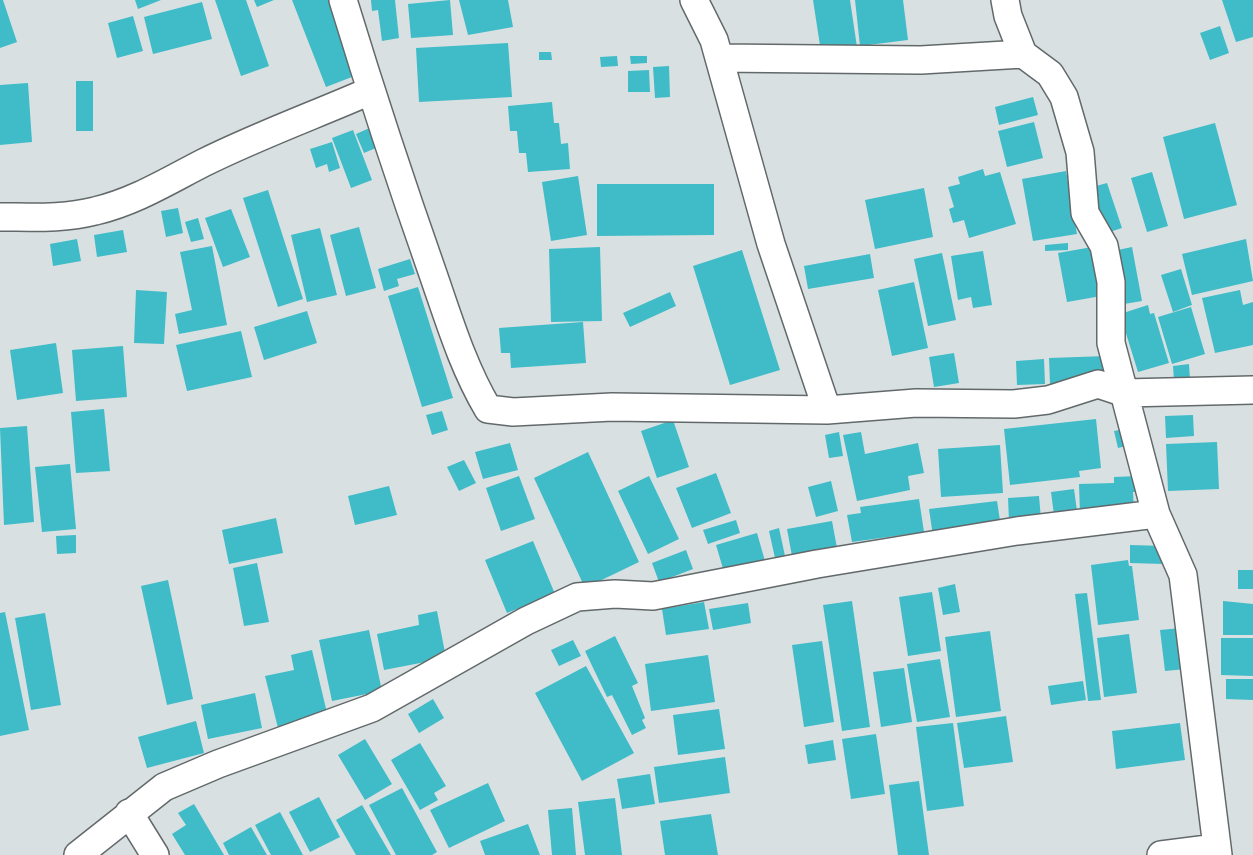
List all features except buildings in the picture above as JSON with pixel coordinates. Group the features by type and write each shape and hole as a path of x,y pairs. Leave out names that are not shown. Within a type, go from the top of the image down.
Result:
{"street":[{"path":"344,0 370,91 472,383 488,409 513,412 612,407 827,410 916,403 1014,404 1048,400 1098,384 1125,393 1253,390"},
{"path":"694,0 714,40 771,244 827,410"},
{"path":"1005,0 1008,16 1023,54 1050,74 1064,98 1080,152 1085,213 1104,246 1109,270 1111,343 1156,514 1183,575 1217,852 1161,855"},
{"path":"719,58 921,60 1023,54"},
{"path":"0,217 58,217 111,206 153,191 204,163 370,91"},
{"path":"78,855 129,813 175,783 372,708 414,687 526,621 578,597 615,594 652,596 806,566 1017,531 1156,514"},
{"path":"129,813 155,855"}]}
